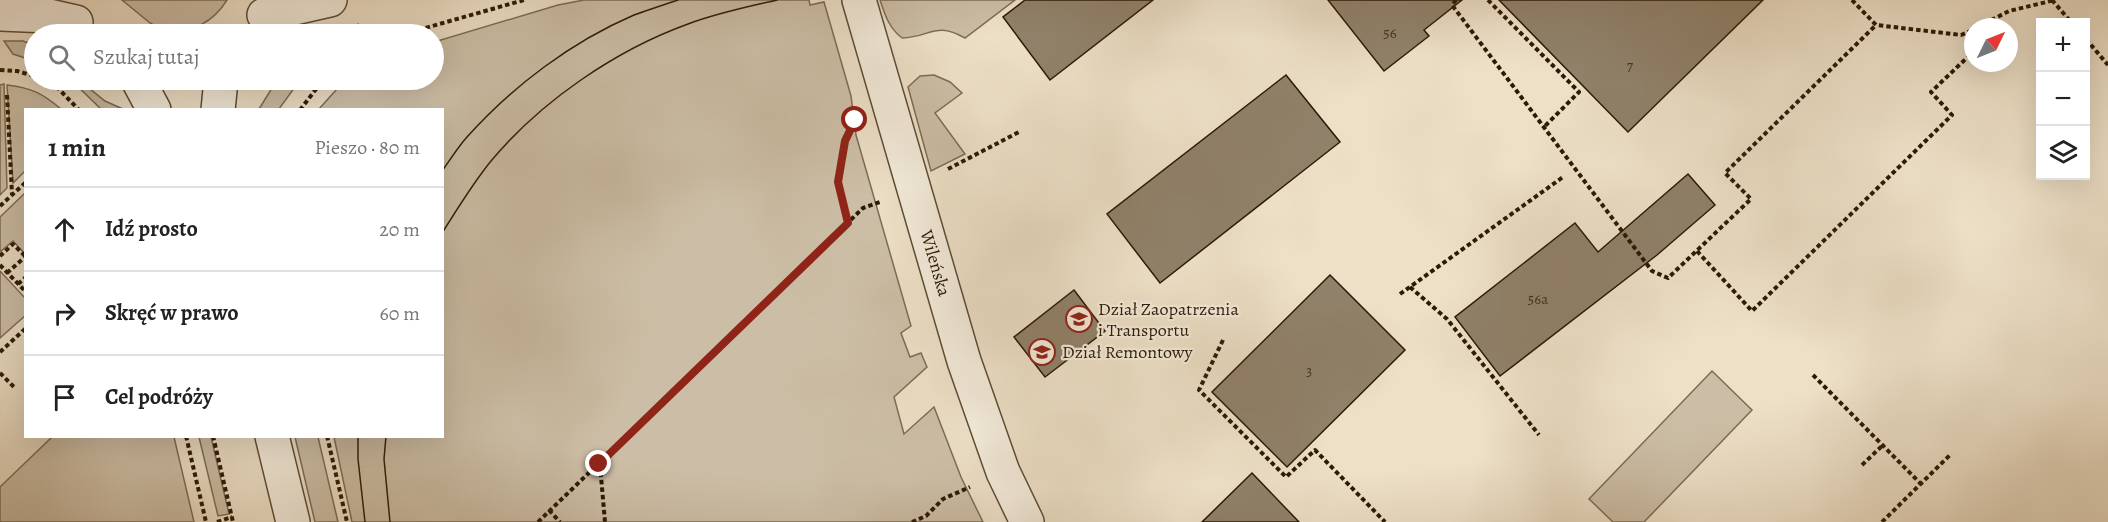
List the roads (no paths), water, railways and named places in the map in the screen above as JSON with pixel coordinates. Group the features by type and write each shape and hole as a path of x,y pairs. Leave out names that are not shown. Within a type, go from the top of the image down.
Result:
{"street":[{"path":"261,16 330,0"},
{"name":"Wileńska","path":"859,0 964,361 1003,472 1027,522"},
{"path":"0,14 76,19"},
{"path":"143,90 153,108"},
{"path":"218,108 219,90"},
{"path":"272,438 293,522"}],"tram line":[{"path":"444,168 485,118 544,67 611,26 634,15 678,0"},
{"path":"444,230 478,178 511,139 556,98 581,80 607,63 661,35 732,10 777,0"},
{"path":"358,438 365,522"},
{"path":"386,438 384,459 390,522"}],"place":[{"name":"Dział Zaopatrzenia i Transportu","path":"1079,319"},
{"name":"Dział Remontowy","path":"1042,352"}]}
